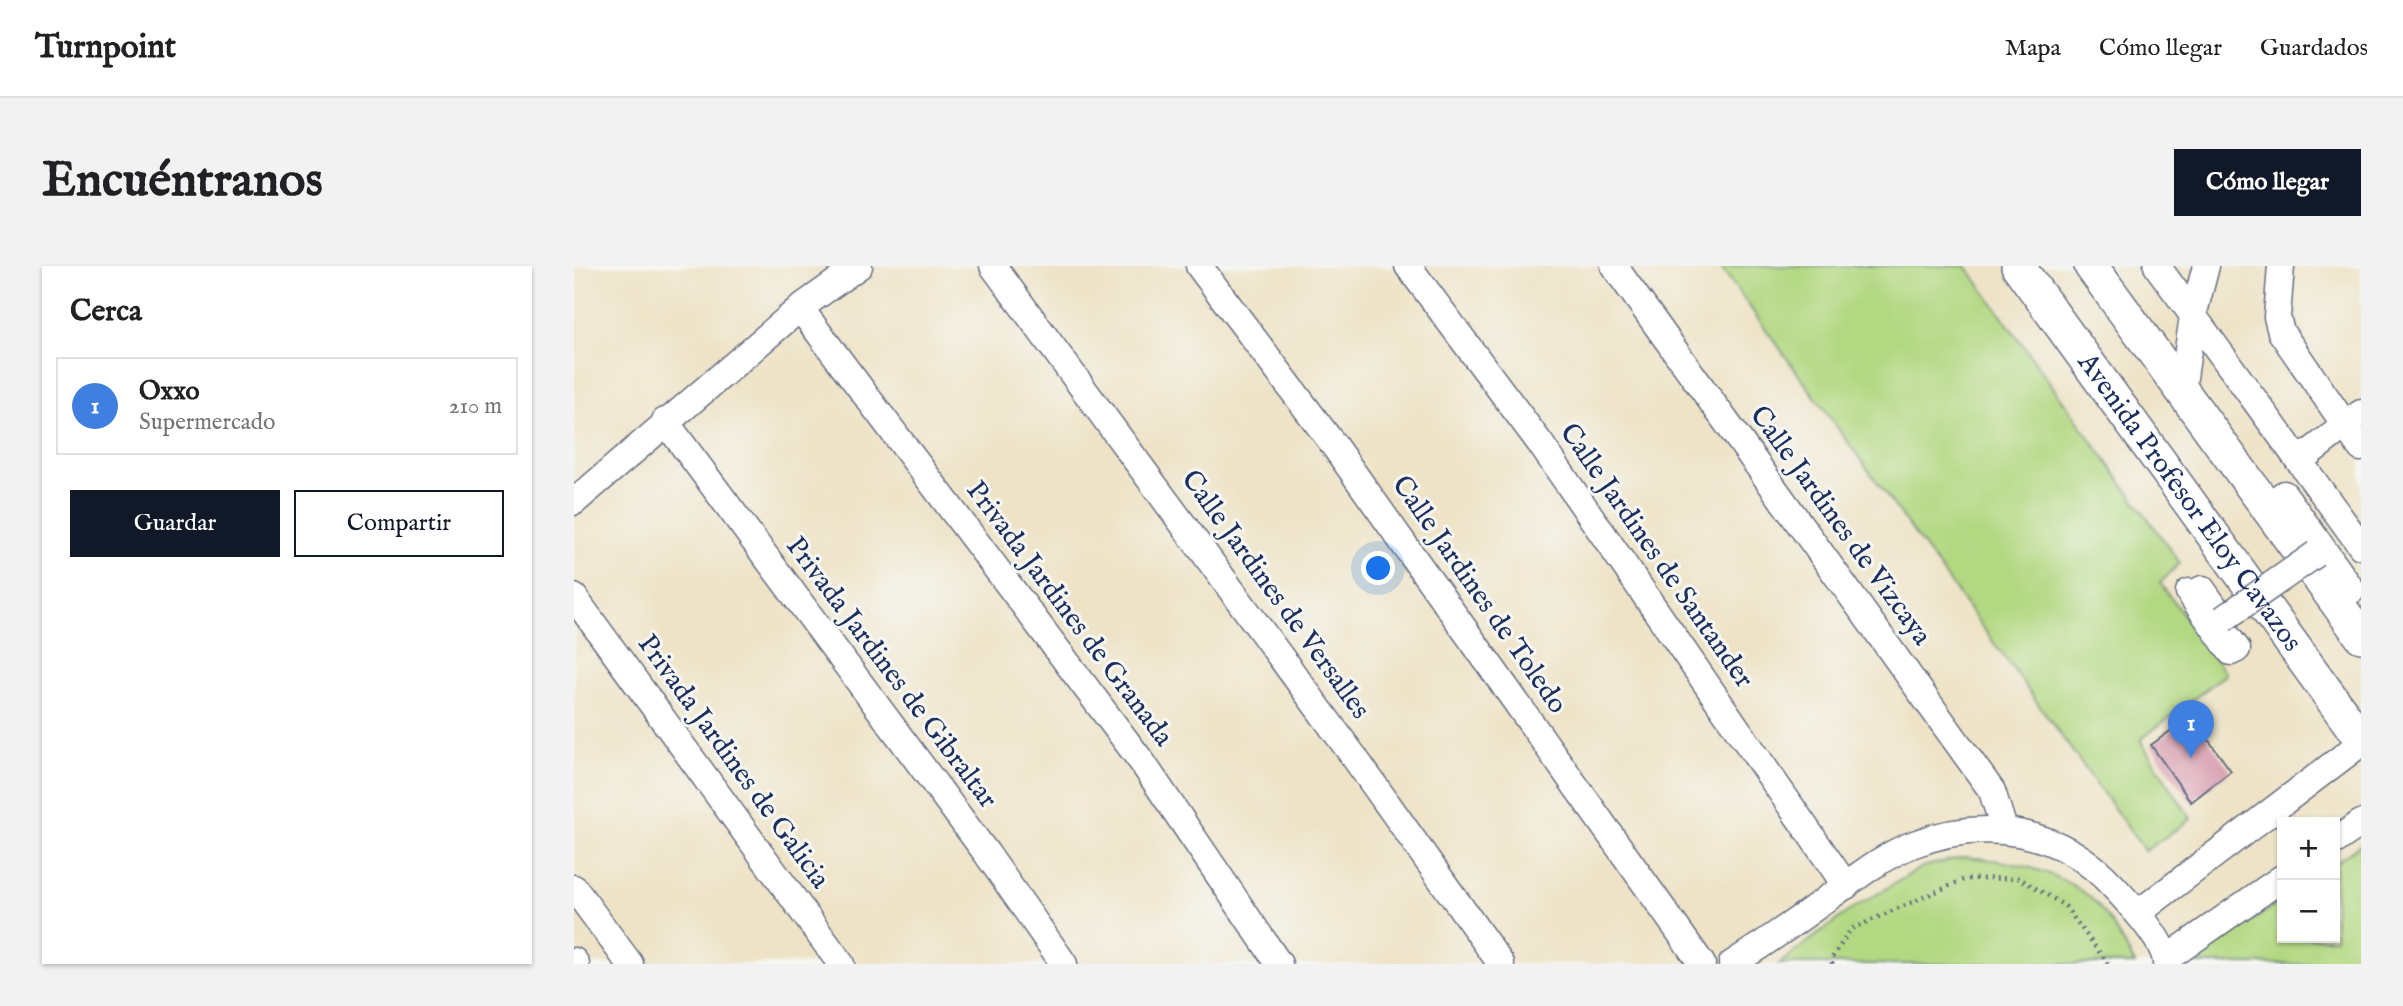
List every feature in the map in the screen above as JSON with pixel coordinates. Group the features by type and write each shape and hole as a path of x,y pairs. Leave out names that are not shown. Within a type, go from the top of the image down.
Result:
{"main road":[{"name":"Avenida Profesor Eloy Cavazos","path":"2018,266 2361,741"},
{"path":"2091,266 2361,636"}],"street":[{"path":"574,502 665,421 800,308 859,266"},
{"name":"Calle Jardines de Versalles","path":"993,266 1352,754 1501,964"},
{"name":"Calle Jardines de Toledo","path":"1199,266 1346,461 1702,964"},
{"name":"Calle Jardines de Santander","path":"1408,266 1540,443 1846,886"},
{"name":"Calle Jardines de Vizcaya","path":"1614,266 1992,791 2000,807 2004,828"},
{"path":"2157,266 2361,546"},
{"path":"2182,391 2193,316 2206,266"},
{"path":"2281,266 2277,317 2281,332 2353,419 2361,448"},
{"name":"Privada Jardines de Granada","path":"800,308 1142,762 1279,964"},
{"path":"2299,461 2353,419"},
{"name":"Privada Jardines de Gibraltar","path":"665,421 987,854 1064,964"},
{"path":"2189,593 2231,652 2237,649 2195,593 2202,589 2223,619 2316,554 2277,499 2284,494 2352,590 2347,593 2283,502"},
{"name":"Privada Jardines de Galicia","path":"574,597 841,964"},
{"path":"2138,913 2361,741"},
{"path":"2340,838 2361,823"},
{"path":"1732,964 1872,866 1914,844 1957,834 2004,828 2046,839 2078,856 2104,875 2138,913 2166,962 2279,880"},
{"path":"574,888 630,964"}],"path":[{"path":"1832,964 1832,958 1851,929 1965,879 2019,878 2065,906 2108,964"}],"green space":[{"path":"1720,266 1966,266 2180,563 2160,583 2226,674 2140,740 2191,819 2145,851"},
{"path":"2361,844 2361,964 2197,964 2195,961 2277,904 2277,943 2340,943 2340,859"},
{"path":"1964,857 2028,867 2072,885 2101,909 2135,964 1779,964 1846,913 1922,867"}],"building":[{"path":"2191,716 2231,771 2191,802 2151,745"}],"place":[{"name":"Oxxo","path":"2191,758"}]}
